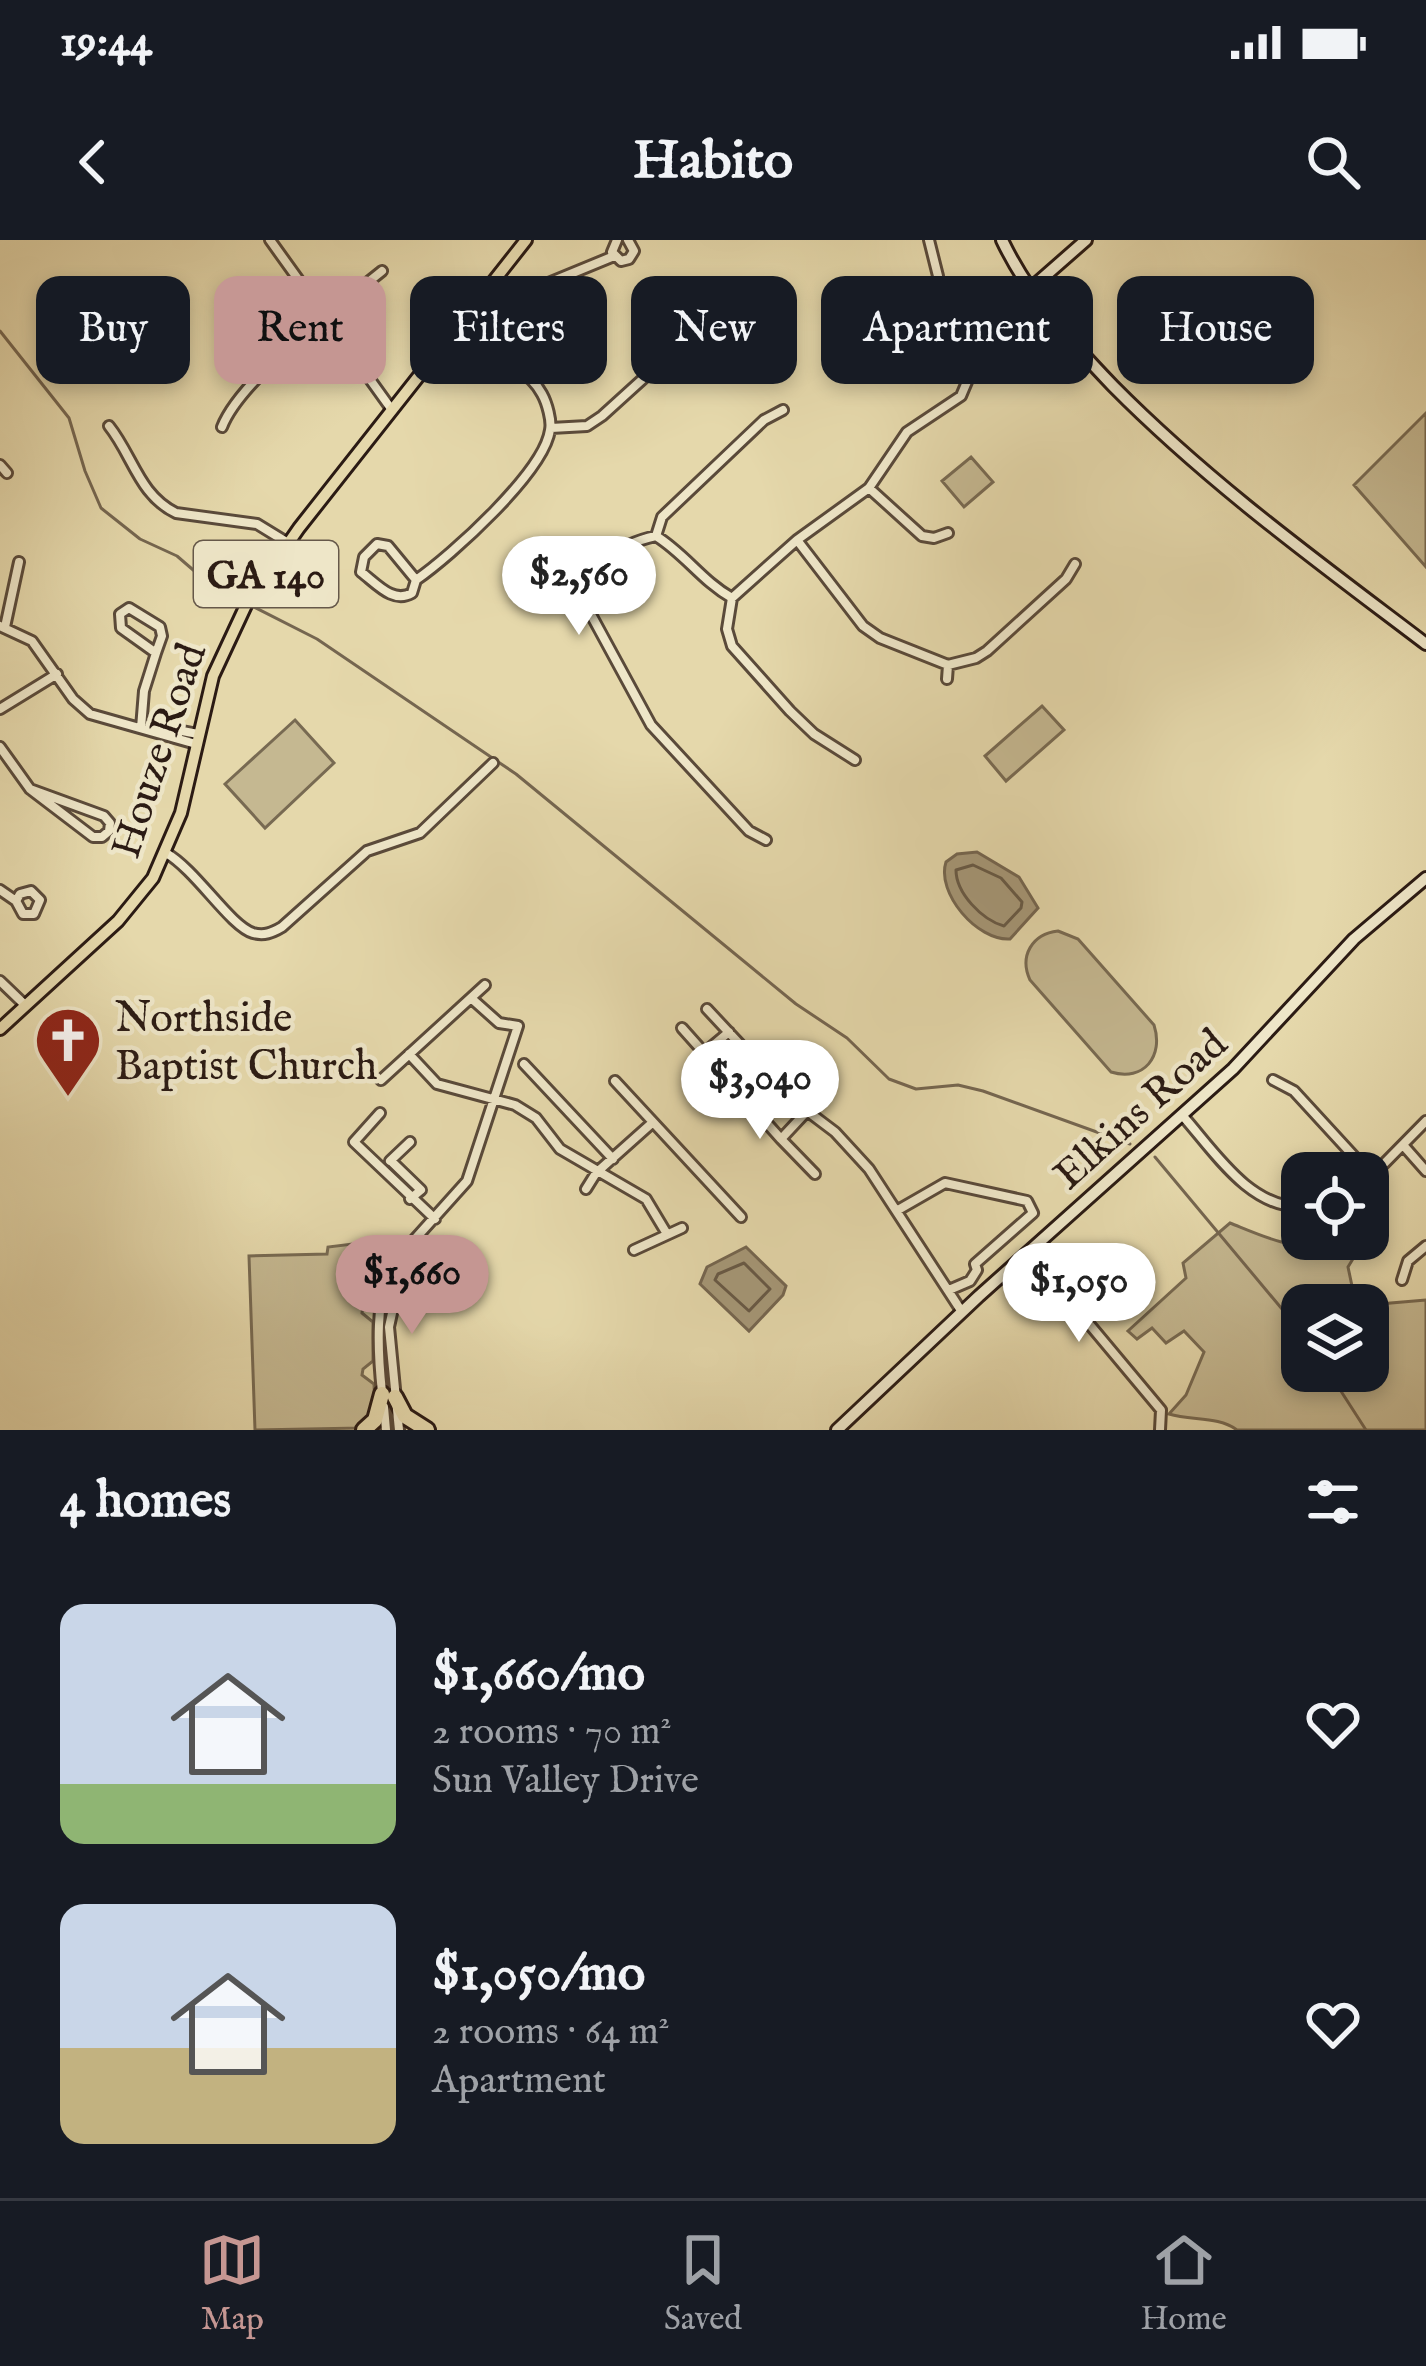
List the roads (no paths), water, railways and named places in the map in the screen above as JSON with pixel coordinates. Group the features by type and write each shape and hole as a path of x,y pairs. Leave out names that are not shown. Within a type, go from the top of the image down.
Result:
{"highway":[{"path":"364,1430 389,1395 409,1421 427,1430"}],"main road":[{"name":"Houze Road","path":"497,276 524,241"},
{"name":"Houze Road","path":"0,1029 140,896 166,853 181,813 225,646 254,591 412,384"}],"street":[{"path":"270,240 297,276"},
{"path":"617,240 612,248 621,261 634,251 628,240"},
{"path":"929,240 938,276"},
{"path":"1002,240 1021,276"},
{"path":"1045,276 1086,240"},
{"path":"565,276 614,256"},
{"path":"376,276 382,271"},
{"path":"1093,364 1189,460 1426,644"},
{"path":"222,427 235,402 254,384"},
{"path":"374,384 392,410"},
{"path":"416,580 388,546 377,544 360,567 400,598 412,593 416,580 487,520 544,447 551,428 542,394 531,384"},
{"path":"551,428 586,425 637,384"},
{"path":"855,760 802,723 732,646 727,629 732,598 797,540 869,488 907,432 962,396 967,384"},
{"path":"656,536 662,517 764,420 783,410"},
{"path":"109,426 143,485 164,507 176,513 257,524 288,543"},
{"path":"869,488 922,536 934,538 948,532"},
{"path":"732,598 707,583 673,546 656,536 628,543 599,568 588,592 588,609 651,724 749,831 766,840"},
{"path":"797,540 863,626 880,638 948,664 987,651 1066,579 1076,564"},
{"path":"19,562 3,626 32,641 73,699 89,714 109,722 197,739"},
{"path":"568,592 588,592"},
{"path":"141,728 144,691 162,636 160,627 135,609 122,611 121,628 156,653"},
{"path":"947,679 948,664"},
{"path":"0,709 57,674"},
{"path":"0,747 30,789 93,837 109,832 104,816 30,789"},
{"path":"166,853 192,871 243,928 270,933 367,851 420,833 493,763"},
{"name":"Elkins Road","path":"837,1430 1268,1035 1354,939 1426,878"},
{"path":"0,890 16,901"},
{"path":"0,981 25,1005"},
{"path":"380,1080 485,985"},
{"path":"386,1430 389,1395 380,1298 391,1258 435,1219 476,1165 492,1097 518,1026 499,1023 471,998"},
{"path":"707,1009 790,1098 836,1132 898,1210 962,1312"},
{"path":"682,1028 815,1174"},
{"path":"704,1053 729,1032"},
{"path":"409,1054 437,1084 492,1097 536,1118 560,1149 646,1199 667,1234"},
{"path":"524,1064 613,1159"},
{"path":"1274,1080 1294,1091 1347,1152"},
{"path":"616,1081 741,1217"},
{"path":"782,1139 808,1111"},
{"path":"380,1113 354,1142 435,1219"},
{"path":"1182,1114 1251,1190 1281,1204"},
{"path":"1389,1158 1426,1121"},
{"path":"586,1189 596,1173 653,1123"},
{"path":"381,1170 410,1142"},
{"path":"1402,1145 1426,1172"},
{"path":"391,1160 421,1190 410,1199"},
{"path":"898,1210 945,1183 1027,1201 1033,1213 975,1264 977,1270 970,1281 949,1290"},
{"path":"634,1250 682,1228"},
{"path":"1402,1280 1408,1261 1426,1246"},
{"path":"1029,1252 1161,1410 1160,1430"},
{"path":"389,1395 399,1430"}],"water":[{"path":"977,852 1019,877 1038,908 1010,939 997,938 973,924 947,887 946,862 957,854"},
{"path":"746,1247 786,1286 749,1331 700,1284 707,1267"}],"waterway":[{"path":"0,331 69,418 101,508 140,539 177,556 242,600"},
{"path":"250,605 317,639 516,774 796,1004 847,1038 889,1079 916,1089 958,1085 983,1091 1130,1144"},
{"path":"1155,1157 1281,1308"},
{"path":"1342,1392 1366,1430"}],"place":[{"name":"Northside Baptist Church","path":"68,1099"}]}
